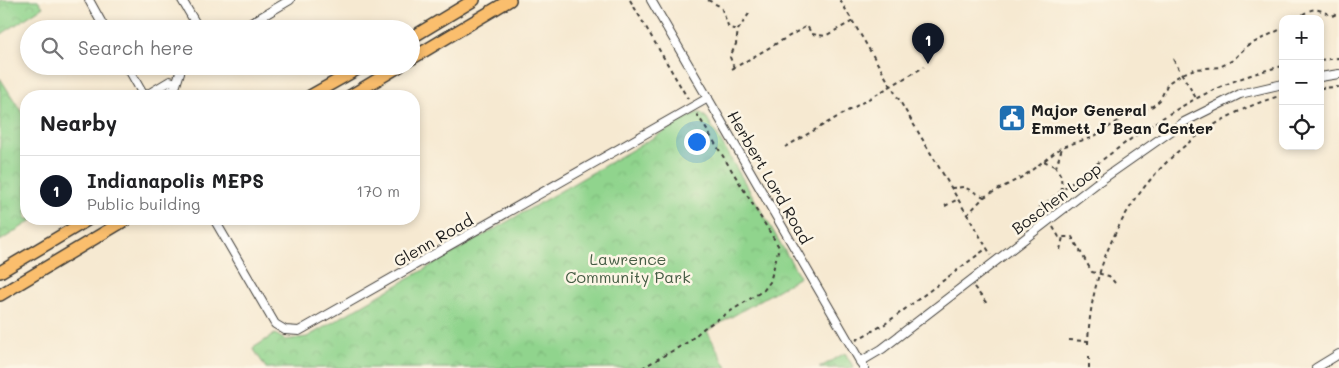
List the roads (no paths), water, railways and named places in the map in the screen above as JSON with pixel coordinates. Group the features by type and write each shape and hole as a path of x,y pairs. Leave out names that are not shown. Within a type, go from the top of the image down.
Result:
{"main road":[{"path":"420,33 474,0"},
{"path":"420,54 510,0"},
{"path":"321,90 347,75"},
{"path":"360,90 385,75"},
{"path":"0,272 79,225"},
{"path":"0,295 117,225"}],"street":[{"path":"89,0 100,20"},
{"path":"182,0 194,20"},
{"path":"256,20 290,0"},
{"name":"Herbert Lord Road","path":"652,0 862,365"},
{"path":"1324,76 1339,74"},
{"path":"132,75 141,90"},
{"path":"172,90 175,88 179,75"},
{"path":"155,90 170,81 176,83"},
{"name":"Boschen Loop","path":"862,365 1097,183 1184,122 1240,94 1279,85"},
{"name":"Glenn Road","path":"217,225 275,324 285,330 299,331 708,98"},
{"path":"1316,368 1339,354"}],"place":[{"name":"Indianapolis MEPS","path":"928,64"},
{"name":"Major General Emmett J Bean Center","path":"1012,118"}],"park label":[{"name":"Lawrence Community Park","path":"628,267"}]}
